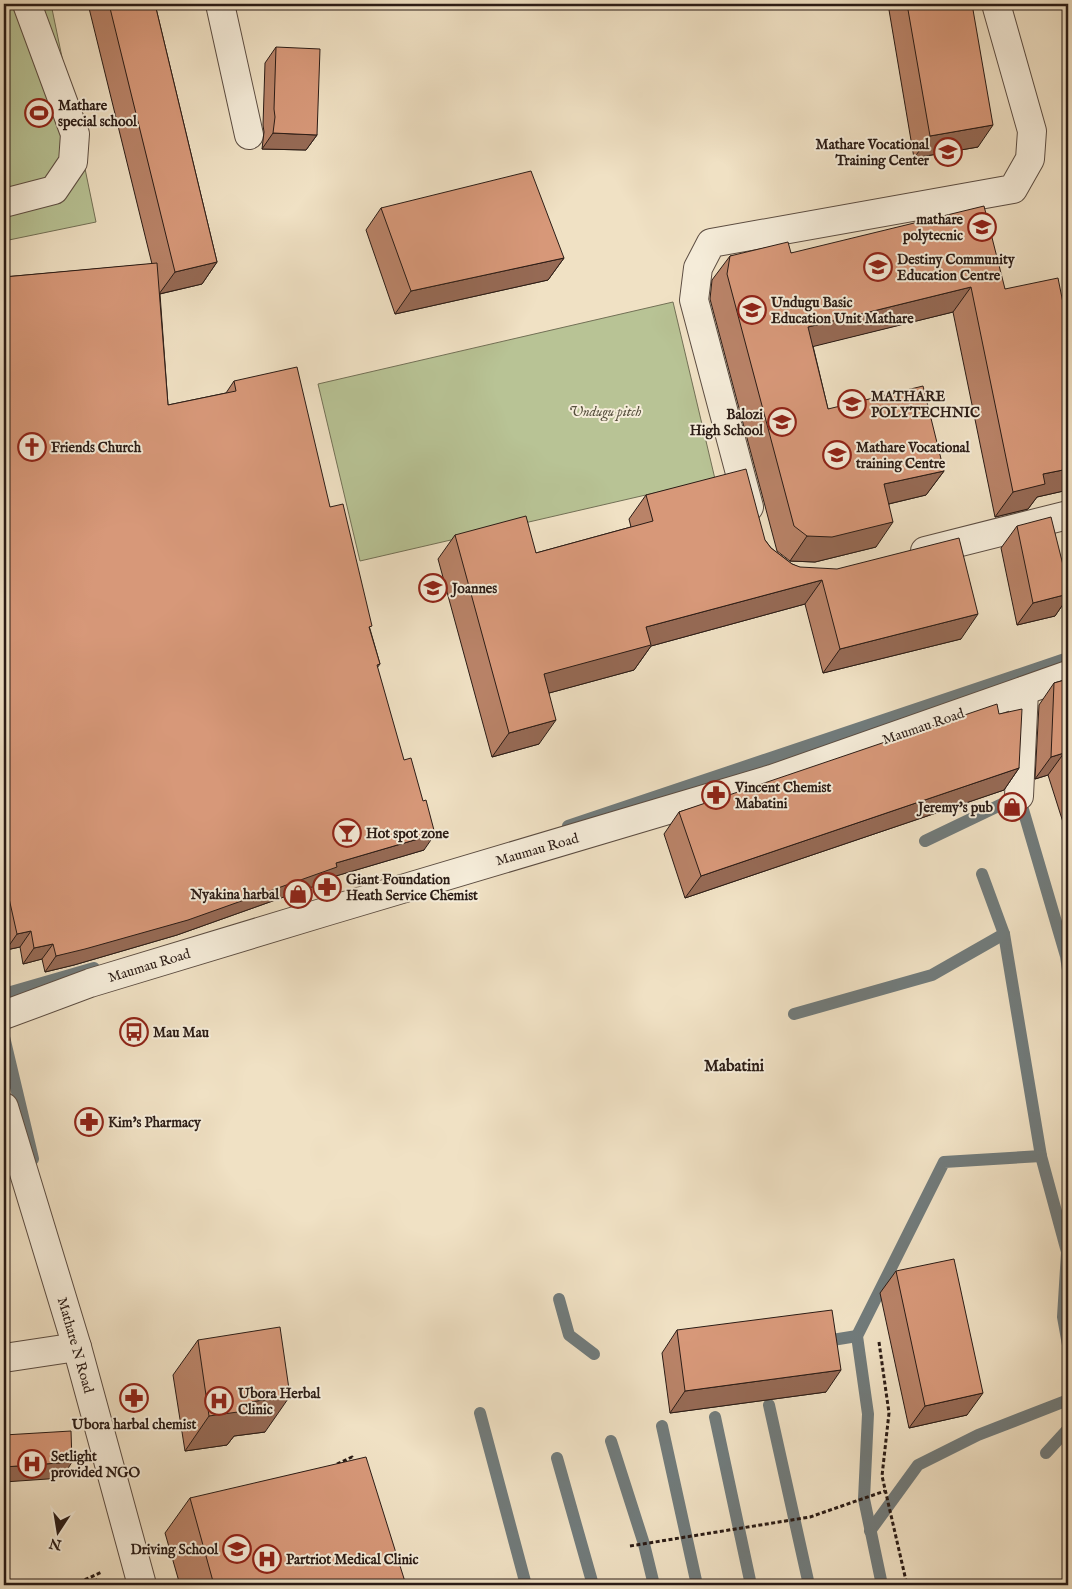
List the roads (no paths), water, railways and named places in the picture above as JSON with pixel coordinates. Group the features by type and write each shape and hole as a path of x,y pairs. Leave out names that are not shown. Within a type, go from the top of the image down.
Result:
{"street":[{"path":"4,203 54,190 73,162 75,134 27,4"},
{"path":"220,4 248,134"},
{"path":"755,531 694,300 698,268 711,243 1013,188 1030,158 1032,131 996,4"},
{"path":"900,557 1068,515"},
{"name":"Maumau Road","path":"4,1015 90,983 772,779 1068,675"},
{"path":"1019,796 1024,690"},
{"name":"Mathare N Road","path":"4,1106 77,1347 142,1585"},
{"path":"4,1358 77,1347"}],"waterway":[{"path":"568,826 1068,658"},
{"path":"925,841 1019,796 1066,956 1068,970"},
{"path":"982,874 1004,934 1041,1156 1067,1252 1063,1317 1068,1345"},
{"path":"794,1014 932,975 1004,934"},
{"path":"4,994 94,968"},
{"path":"4,1037 33,1159"},
{"path":"882,1585 864,1499 868,1414 857,1336 944,1162 1041,1156"},
{"path":"559,1299 569,1335 594,1354"},
{"path":"820,1342 857,1336"},
{"path":"870,1531 918,1465 978,1435 1068,1400"},
{"path":"769,1405 809,1585"},
{"path":"480,1413 526,1585"},
{"path":"715,1417 751,1585"},
{"path":"662,1426 697,1585"},
{"path":"1046,1453 1068,1429"},
{"path":"611,1441 644,1544 654,1585"},
{"path":"557,1458 593,1585"}],"place":[{"name":"Mathare special school","path":"39,113"},
{"name":"Mathare Vocational Training Center","path":"948,152"},
{"name":"mathare polytecnic","path":"982,227"},
{"name":"Destiny Community Education Centre","path":"878,267"},
{"name":"Undugu Basic Education Unit Mathare","path":"752,310"},
{"name":"MATHARE POLYTECHNIC","path":"852,404"},
{"name":"Balozi High School","path":"782,422"},
{"name":"Friends Church","path":"32,447"},
{"name":"Mathare Vocational training Centre","path":"837,455"},
{"name":"Joannes","path":"433,588"},
{"name":"Vincent Chemist Mabatini","path":"716,795"},
{"name":"Jeremy's pub","path":"1012,807"},
{"name":"Hot spot zone","path":"347,833"},
{"name":"Giant Foundation Heath Service Chemist","path":"327,887"},
{"name":"Nyakina harbal","path":"298,894"},
{"name":"Mau Mau","path":"134,1032"},
{"name":"Kim's Pharmacy","path":"89,1122"},
{"name":"Ubora harbal chemist","path":"134,1398"},
{"name":"Ubora Herbal Clinic","path":"219,1401"},
{"name":"Setlight provided NGO","path":"32,1464"},
{"name":"Driving School","path":"237,1549"},
{"name":"Partriot Medical Clinic","path":"267,1559"}],"district":[{"name":"Mabatini","path":"734,1065"}],"park label":[{"name":"Undugu pitch","path":"605,411"}]}
